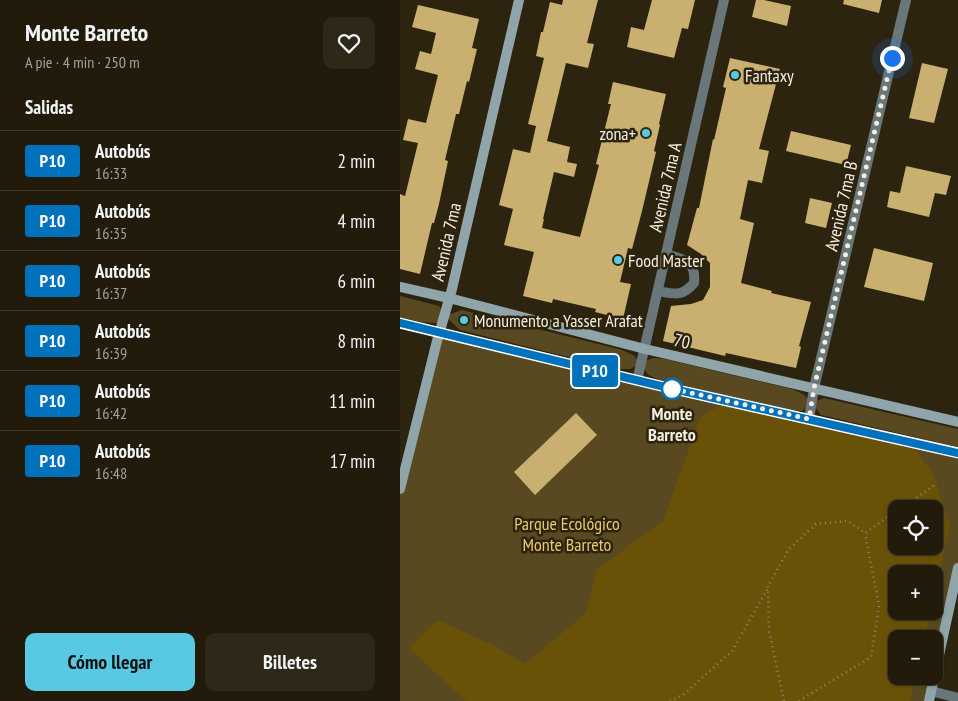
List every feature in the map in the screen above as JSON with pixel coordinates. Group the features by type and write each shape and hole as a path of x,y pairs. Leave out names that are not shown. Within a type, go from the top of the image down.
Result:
{"main road":[{"name":"Avenida 7ma","path":"400,490 449,298 519,0"},
{"name":"70","path":"400,287 645,349 958,422"},
{"path":"400,323 637,381 958,453"},
{"path":"930,696 958,568"}],"street":[{"name":"Avenida 7ma A","path":"637,381 724,0"},
{"name":"Avenida 7ma B","path":"809,419 814,388 906,0"},
{"path":"658,291 676,295 689,289 694,283 693,267 688,261 666,254"},
{"path":"930,696 958,698"}],"path":[{"path":"913,500 935,485"},
{"path":"865,533 888,517"},
{"path":"670,701 683,695 732,651 789,549 816,524 848,522 865,533 879,606 870,657 799,701"},
{"path":"768,586 769,631 784,701"}],"green space":[{"path":"400,296 439,306 445,316 437,323 400,318"},
{"path":"462,310 622,350 633,355 641,363 630,369 616,369 460,330 445,316"},
{"name":"Parque Ecológico Monte Barreto","path":"439,331 958,453 958,568 943,637 943,630 888,630 888,685 932,685 929,701 400,701 400,489"},
{"path":"653,358 664,359 792,389 803,394 812,403 802,411 788,410 660,380 648,375 641,363"},
{"path":"824,398 958,429 958,447 821,415 812,403"}],"shaded area":[{"path":"728,402 911,443 934,476 942,500 888,500 888,555 943,555 943,504 950,525 941,565 888,565 888,620 929,620 926,630 888,630 888,685 914,685 910,701 466,701 409,648 437,620 497,647 525,664 586,613 597,569 663,521 701,416"}],"building":[{"path":"563,0 598,0 587,43 594,44 588,68 566,63 547,141 570,147 567,162 577,164 574,177 554,172 542,228 580,237 599,165 596,164 611,104 608,104 613,82 666,94 654,151 656,152 642,211 632,249 628,248 620,282 631,284 623,319 595,312 596,309 553,299 552,303 523,296 534,252 504,245 513,209 499,205 513,149 530,153 536,126 528,124 544,58 536,56 541,32 543,32 550,2 562,5"},
{"path":"652,0 695,0 688,29 682,28 674,58 627,47 631,27 644,30"},
{"path":"756,0 791,6 787,26 752,17"},
{"path":"844,0 882,0 879,13 843,4"},
{"path":"418,5 479,19 472,48 477,49 459,114 456,114 445,160 448,161 439,204 434,223 432,223 420,274 400,269 400,194 405,196 418,143 403,140 408,119 426,123 438,75 415,69 420,51 431,54 436,33 412,27"},
{"path":"730,58 780,69 759,149 769,151 762,183 748,180 740,219 754,223 741,283 772,291 771,293 811,302 799,346 801,347 796,368 726,353 725,356 663,341 671,306 691,304 703,300 710,287 710,263 701,254 687,245 697,208 699,208 726,88 723,87"},
{"path":"922,63 948,69 934,123 909,118"},
{"path":"791,131 851,145 846,165 786,151"},
{"path":"906,166 951,176 946,195 935,193 929,217 887,207 890,191 900,193"},
{"path":"810,198 832,203 826,228 805,223"},
{"path":"874,248 933,263 924,301 864,287"},
{"path":"576,413 597,435 535,495 514,472"}],"bus line":[{"name":"P10","path":"400,323 614,376 958,453"}],"place":[{"name":"Fantaxy","path":"735,75"},
{"name":"zona+","path":"646,133"},
{"name":"Food Master","path":"618,260"},
{"name":"Monumento a Yasser Arafat","path":"464,320"},
{"name":"Monte Barreto","path":"672,389"}],"route":[{"path":"672,389 669,388 809,419 814,388 892,58"}]}
